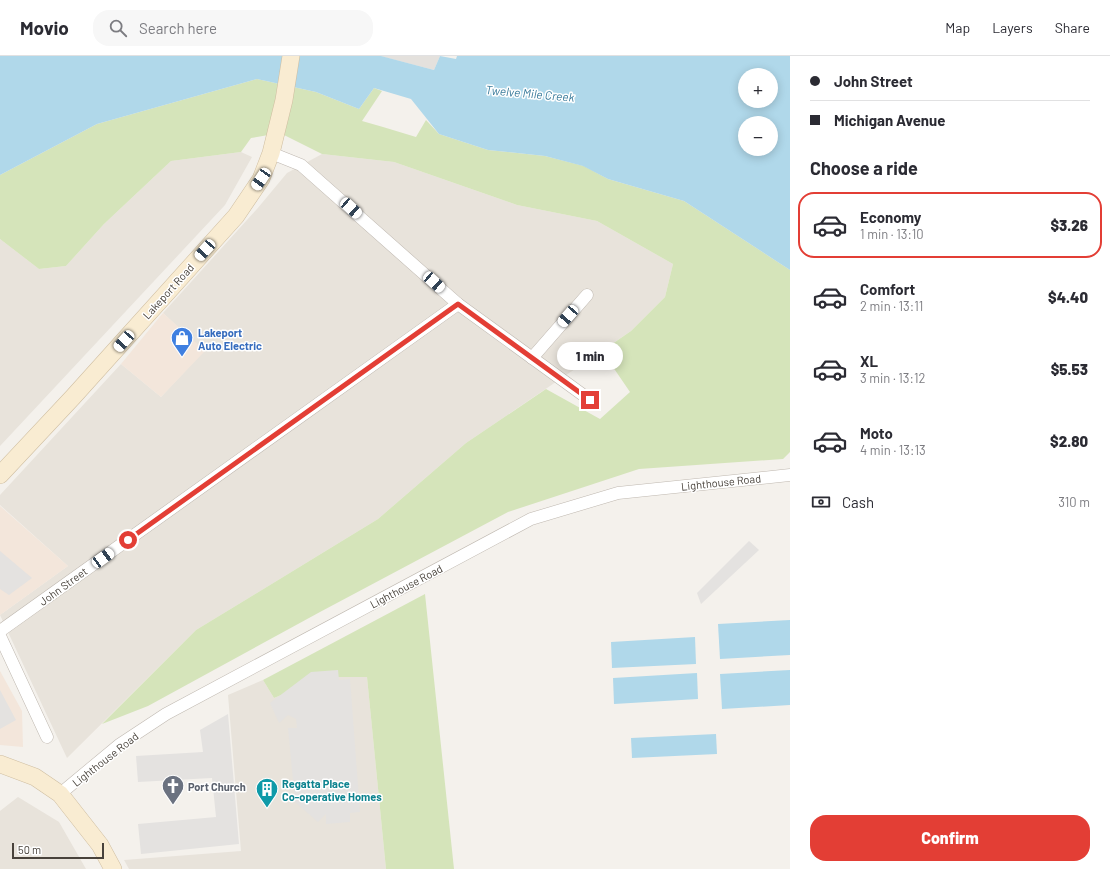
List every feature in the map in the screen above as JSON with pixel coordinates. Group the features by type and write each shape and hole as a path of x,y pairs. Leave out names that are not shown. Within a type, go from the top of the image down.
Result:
{"main road":[{"name":"Lakeport Road","path":"2,471 78,391 236,216 261,179 271,153 284,100 291,56"},
{"path":"0,764 35,777 60,794 100,845 113,869"}],"street":[{"path":"271,153 301,165 458,304 590,400"},
{"path":"532,358 587,295"},
{"name":"John Street","path":"0,631 458,304"},
{"name":"Lighthouse Road","path":"60,794 119,745 166,714 531,519 618,493 790,475"},
{"path":"0,636 47,737"}],"shaded area":[{"path":"380,56 440,56 434,70"},
{"path":"241,152 252,157 225,205 0,446 0,239 39,269 66,266 104,224 171,161"},
{"path":"322,154 394,162 517,205 597,221 673,264 665,297 631,331 466,443 378,519 196,630 67,758 0,615 68,566 0,505 0,495 121,364 161,397 204,351 163,313 257,209 287,173"},
{"path":"163,313 205,351 161,397 121,364"},
{"path":"0,506 68,566 0,615"},
{"path":"749,541 759,550 701,604 697,593"},
{"path":"0,551 32,578 9,595 0,589"},
{"path":"338,670 339,680 350,679 360,812 350,813 350,822 326,824 326,814 318,822 295,802 288,728 297,728 296,719 288,715 279,723 270,703 311,672"},
{"path":"0,671 22,711 23,747 0,745"},
{"path":"325,677 367,677 386,869 129,869 124,860 241,851 228,695 263,680 274,698"},
{"path":"0,690 16,720 0,729"},
{"path":"228,714 239,844 141,854 138,824 216,817 212,778 138,782 136,756 203,752 200,730"},
{"path":"18,797 59,822 86,869 0,869 0,811"}],"green space":[{"path":"257,79 316,92 359,109 374,88 382,91 362,121 416,137 426,120 439,134 488,150 545,156 584,166 608,179 684,201 790,270 790,452 783,459 639,469 508,512 148,706 102,724 196,630 378,519 466,443 546,389 600,419 630,392 602,351 631,331 665,297 673,264 597,221 517,205 394,162 322,154 280,133 251,138 241,152 171,161 104,224 66,266 39,269 0,239 0,175 97,124"},
{"path":"425,594 454,869 386,869 367,677 325,677 274,698 263,680"}],"water":[{"name":"Twelve Mile Creek","path":"0,56 381,56 434,70 440,56 456,59 457,56 790,56 790,270 684,201 608,179 583,166 545,156 488,150 439,134 411,99 374,88 359,109 316,92 257,79 97,124 0,175"},
{"path":"790,620 790,655 720,659 718,624"},
{"path":"695,637 696,664 612,668 611,642"},
{"path":"790,670 790,705 722,709 720,674"},
{"path":"697,673 698,699 614,704 613,678"},
{"path":"716,734 717,754 632,758 631,738"}],"place":[{"name":"Lakeport Auto Electric","path":"182,358"},
{"name":"Port Church","path":"173,806"},
{"name":"Regatta Place Co-operative Homes","path":"267,808"}],"route":[{"path":"128,540 458,304 590,400"}]}
